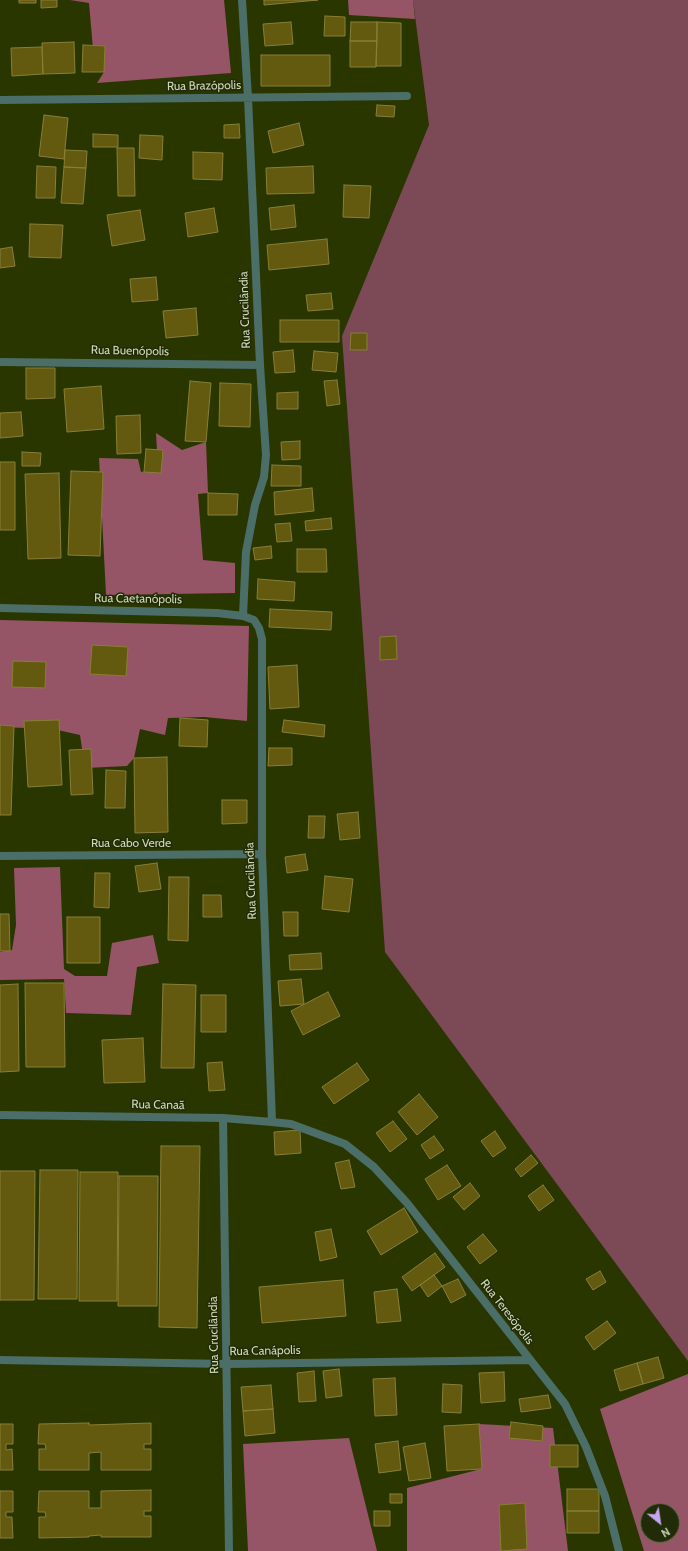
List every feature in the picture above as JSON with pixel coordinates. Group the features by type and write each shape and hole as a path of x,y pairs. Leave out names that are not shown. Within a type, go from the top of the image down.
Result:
{"street":[{"name":"Rua Crucilândia","path":"242,0 260,365 266,455 264,476 255,505 246,552 243,616"},
{"name":"Rua Brazópolis","path":"0,100 407,96"},
{"name":"Rua Buenópolis","path":"0,362 260,365"},
{"name":"Rua Caetanópolis","path":"0,608 217,613 243,616 254,620 259,628 262,639"},
{"name":"Rua Crucilândia","path":"262,639 262,854 272,1122"},
{"name":"Rua Cabo Verde","path":"0,856 262,854"},
{"name":"Rua Canaã","path":"0,1115 222,1118 291,1124 315,1132"},
{"name":"Rua Crucilândia","path":"222,1118 229,1551"},
{"name":"Rua Teresópolis","path":"315,1132 344,1144 374,1167 407,1203 565,1404 586,1447 605,1496 619,1551"},
{"name":"Rua Canápolis","path":"0,1360 227,1364 530,1360"}],"shaded area":[{"path":"70,0 224,0 231,73 97,83 104,72 93,49 89,3"},
{"path":"348,0 413,0 415,19 349,15"},
{"path":"413,0 688,0 688,1361 385,952 342,336 429,125"},
{"path":"156,433 182,450 206,442 208,493 198,494 203,560 235,563 235,593 106,595 99,458 138,459 141,472 158,469"},
{"path":"0,620 249,626 247,721 204,717 168,718 165,735 140,729 134,758 127,766 85,768 80,735 53,729 0,727"},
{"path":"60,867 64,969 75,976 107,976 112,943 153,935 159,963 137,967 131,1015 66,1013 64,979 0,980 0,952 12,950 16,925 14,868"},
{"path":"688,1374 688,1551 644,1551 642,1543 680,1543 680,1503 640,1503 640,1538 600,1409"},
{"path":"479,1424 553,1428 568,1551 407,1551 407,1488 481,1469"},
{"path":"349,1438 377,1551 248,1551 243,1444"}],"building":[{"path":"19,0 36,0 36,3 19,3"},
{"path":"41,0 57,0 57,7 41,8"},
{"path":"264,0 318,0 264,5"},
{"path":"325,16 345,17 345,36 324,36"},
{"path":"291,22 293,44 265,46 263,24"},
{"path":"351,22 377,22 377,41 350,41"},
{"path":"377,22 401,23 401,66 376,66"},
{"path":"350,41 377,41 376,67 350,67"},
{"path":"74,42 75,73 43,74 42,43"},
{"path":"83,45 105,46 104,72 82,72"},
{"path":"42,47 43,74 12,76 11,48"},
{"path":"261,55 330,55 330,86 261,86"},
{"path":"377,105 395,106 394,117 376,116"},
{"path":"44,115 68,118 64,159 39,156"},
{"path":"299,123 304,145 273,153 268,131"},
{"path":"239,124 240,138 224,138 224,125"},
{"path":"93,134 118,135 118,147 93,147"},
{"path":"140,135 163,136 162,160 139,158"},
{"path":"117,148 134,148 135,196 118,196"},
{"path":"65,150 87,151 86,168 64,167"},
{"path":"193,152 223,153 222,180 193,179"},
{"path":"37,166 56,167 55,198 36,198"},
{"path":"313,166 314,193 267,194 266,168"},
{"path":"64,167 86,168 83,204 61,203"},
{"path":"344,185 371,186 369,218 343,217"},
{"path":"294,205 296,227 271,230 269,208"},
{"path":"214,208 218,232 188,237 185,213"},
{"path":"140,210 145,240 112,246 107,215"},
{"path":"30,224 63,225 61,258 29,257"},
{"path":"327,239 329,264 269,270 267,245"},
{"path":"12,247 15,266 0,268 0,249"},
{"path":"156,277 158,300 132,302 130,279"},
{"path":"331,293 333,309 308,311 306,295"},
{"path":"196,308 198,335 166,338 163,311"},
{"path":"280,320 339,320 339,342 280,342"},
{"path":"351,333 367,333 367,350 350,350"},
{"path":"293,350 295,372 275,373 273,352"},
{"path":"314,351 338,353 336,372 312,370"},
{"path":"26,368 55,368 55,398 26,399"},
{"path":"337,380 340,404 327,406 324,381"},
{"path":"190,381 211,383 206,442 185,441"},
{"path":"220,383 251,384 250,427 219,426"},
{"path":"101,386 104,429 67,432 64,389"},
{"path":"298,392 298,409 277,409 277,393"},
{"path":"21,412 23,436 0,438 0,413"},
{"path":"140,415 141,453 117,454 116,416"},
{"path":"300,441 300,459 282,460 281,442"},
{"path":"146,449 163,450 161,473 144,472"},
{"path":"22,452 41,453 40,466 22,466"},
{"path":"0,462 15,462 15,530 0,530"},
{"path":"272,465 301,466 301,486 271,486"},
{"path":"71,471 103,472 100,556 68,555"},
{"path":"59,473 61,558 28,559 25,474"},
{"path":"312,488 314,511 275,515 274,492"},
{"path":"208,493 238,494 237,515 208,515"},
{"path":"331,518 332,529 306,531 305,521"},
{"path":"290,523 292,541 277,542 275,524"},
{"path":"271,546 272,558 255,560 253,548"},
{"path":"297,549 326,549 327,572 297,572"},
{"path":"258,579 295,582 294,601 257,599"},
{"path":"270,609 332,612 331,630 269,627"},
{"path":"396,636 397,659 380,660 380,637"},
{"path":"92,645 128,647 126,676 90,674"},
{"path":"13,661 46,662 45,688 12,687"},
{"path":"297,665 299,707 270,709 268,667"},
{"path":"180,718 208,720 207,747 179,746"},
{"path":"59,720 62,785 28,787 24,721"},
{"path":"284,720 325,725 324,737 282,732"},
{"path":"0,725 14,726 11,815 0,815"},
{"path":"269,748 292,748 292,765 268,766"},
{"path":"91,749 93,794 71,795 69,750"},
{"path":"167,757 168,832 135,833 134,758"},
{"path":"106,770 126,771 125,808 105,808"},
{"path":"222,800 247,800 247,823 222,824"},
{"path":"358,812 360,838 340,840 337,814"},
{"path":"309,816 325,816 324,838 308,838"},
{"path":"305,854 308,870 287,873 285,857"},
{"path":"157,863 161,889 139,892 135,866"},
{"path":"95,873 110,873 109,908 94,907"},
{"path":"325,876 353,879 349,912 322,909"},
{"path":"169,877 189,877 188,941 168,940"},
{"path":"203,895 221,895 222,917 203,917"},
{"path":"283,912 298,912 298,936 284,936"},
{"path":"0,914 9,914 10,951 0,951"},
{"path":"67,917 100,917 100,963 67,963"},
{"path":"321,953 322,969 290,970 289,955"},
{"path":"301,979 304,1004 280,1006 278,981"},
{"path":"25,983 64,983 65,1067 26,1067"},
{"path":"18,984 19,1071 0,1072 0,985"},
{"path":"163,984 196,985 194,1068 161,1068"},
{"path":"328,992 340,1016 303,1035 291,1011"},
{"path":"201,995 226,995 226,1032 201,1032"},
{"path":"143,1038 145,1082 104,1083 102,1040"},
{"path":"222,1062 225,1090 209,1091 207,1063"},
{"path":"357,1063 369,1080 334,1104 322,1087"},
{"path":"419,1094 438,1117 417,1135 398,1112"},
{"path":"393,1121 407,1139 390,1152 376,1133"},
{"path":"300,1130 301,1153 275,1155 274,1132"},
{"path":"495,1131 506,1148 493,1157 481,1141"},
{"path":"434,1136 444,1150 430,1159 421,1145"},
{"path":"161,1146 200,1146 197,1328 159,1327"},
{"path":"531,1155 538,1163 521,1177 515,1169"},
{"path":"349,1160 355,1187 341,1189 335,1163"},
{"path":"447,1165 461,1186 438,1200 425,1179"},
{"path":"40,1170 78,1170 77,1299 38,1299"},
{"path":"0,1171 35,1171 34,1300 0,1300"},
{"path":"80,1172 118,1172 117,1301 79,1301"},
{"path":"119,1176 158,1176 157,1306 118,1306"},
{"path":"470,1183 480,1196 464,1210 453,1197"},
{"path":"543,1185 554,1200 539,1211 528,1196"},
{"path":"404,1208 418,1232 381,1255 367,1231"},
{"path":"331,1229 337,1257 320,1261 315,1232"},
{"path":"483,1234 497,1251 480,1264 467,1247"},
{"path":"435,1253 445,1267 412,1291 402,1277"},
{"path":"600,1271 606,1282 593,1290 586,1279"},
{"path":"434,1275 442,1286 428,1297 420,1285"},
{"path":"458,1279 466,1295 451,1303 442,1286"},
{"path":"343,1280 346,1316 262,1323 259,1287"},
{"path":"397,1289 401,1321 377,1323 374,1292"},
{"path":"607,1321 616,1333 594,1350 585,1337"},
{"path":"658,1357 664,1378 643,1384 637,1363"},
{"path":"637,1363 643,1384 620,1391 614,1370"},
{"path":"339,1369 342,1396 326,1398 323,1371"},
{"path":"314,1371 316,1401 299,1402 297,1373"},
{"path":"504,1372 505,1401 481,1403 479,1373"},
{"path":"395,1378 397,1415 375,1416 373,1379"},
{"path":"443,1384 462,1385 461,1413 442,1412"},
{"path":"271,1385 273,1409 243,1411 241,1387"},
{"path":"548,1395 551,1408 521,1412 519,1399"},
{"path":"273,1409 275,1433 245,1436 243,1411"},
{"path":"511,1422 543,1426 542,1441 509,1438"},
{"path":"89,1423 89,1425 151,1423 151,1444 144,1444 144,1449 151,1449 151,1470 101,1470 101,1452 89,1453 89,1470 39,1470 39,1449 46,1449 45,1444 38,1444 39,1424"},
{"path":"0,1424 13,1424 13,1444 6,1444 6,1450 12,1449 13,1470 0,1470"},
{"path":"479,1424 482,1469 447,1471 444,1426"},
{"path":"398,1441 401,1470 379,1473 375,1444"},
{"path":"425,1443 431,1478 409,1481 403,1447"},
{"path":"550,1445 578,1445 578,1467 550,1467"},
{"path":"567,1489 599,1489 599,1511 567,1511"},
{"path":"151,1490 151,1511 144,1511 144,1516 151,1516 151,1537 101,1537 101,1535 89,1537 39,1538 39,1517 46,1517 45,1512 38,1512 39,1491 89,1491 89,1508 101,1508 101,1491"},
{"path":"0,1491 13,1491 13,1512 6,1512 6,1517 12,1517 13,1538 0,1538"},
{"path":"390,1494 402,1494 402,1503 390,1503"},
{"path":"525,1503 527,1549 501,1551 499,1505"},
{"path":"374,1511 390,1511 390,1526 374,1526"},
{"path":"567,1511 599,1511 599,1533 567,1533"}]}
